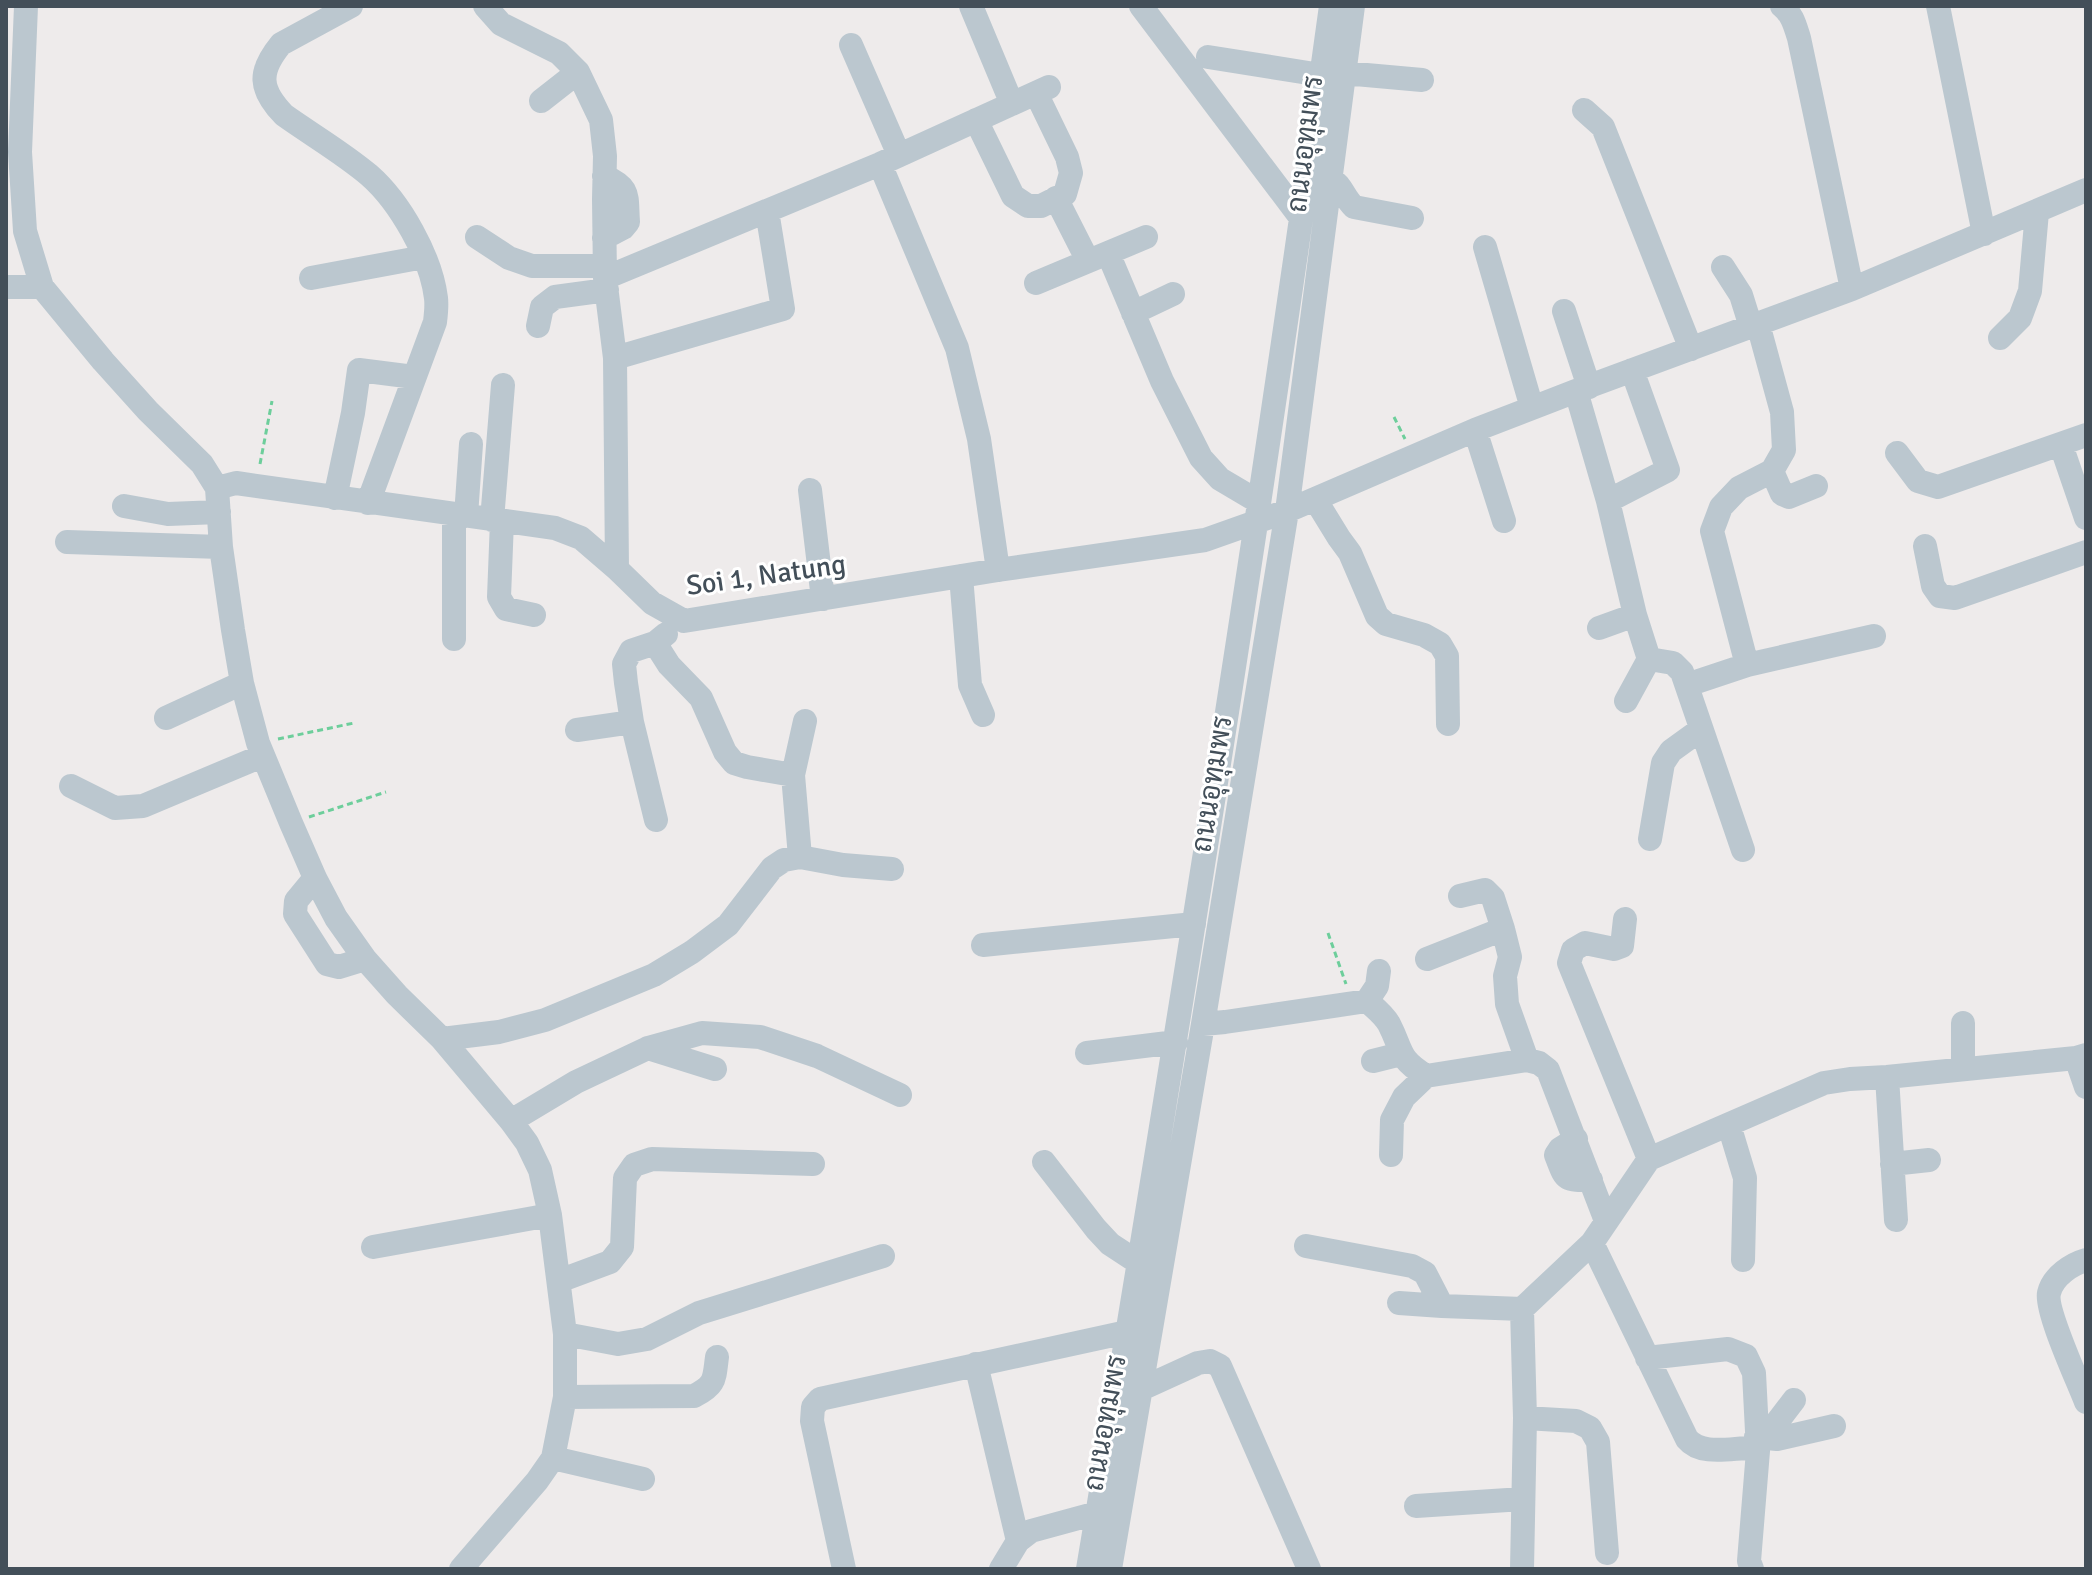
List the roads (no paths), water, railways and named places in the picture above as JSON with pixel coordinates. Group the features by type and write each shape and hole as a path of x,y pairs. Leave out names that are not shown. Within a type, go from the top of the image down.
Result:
{"street":[{"path":"26,6 20,152 25,231 42,287 148,411 202,464 218,500 221,547 242,683 260,750 315,878 336,918 365,959 442,1039 511,1121 527,1143 540,1170 550,1215 565,1334 565,1397 553,1458 461,1569"},
{"path":"351,6 281,44 264,77 265,91 272,103 369,176 400,213 434,281 437,302 435,322 368,503"},
{"path":"971,6 1012,104"},
{"path":"1141,6 1301,218"},
{"name":"ถนนอุทุมพร","path":"1110,1569 1287,511 1330,178 1331,6"},
{"name":"ถนนอุทุมพร","path":"1088,1569 1176,1042 1301,218 1333,74 1353,6"},
{"path":"1782,6 1789,11 1799,38 1852,289"},
{"path":"1938,6 1984,234"},
{"path":"487,7 501,24 559,53 578,72 601,120 605,156 605,278 615,358 617,569"},
{"path":"851,45 957,348 979,439 998,570"},
{"path":"1208,57 1333,74 1422,80"},
{"path":"541,101 578,72"},
{"path":"538,326 542,307 555,297 890,159 976,120 1043,90 1071,173 1065,194 1041,206 1028,206 1013,196 976,120"},
{"path":"1584,110 1603,127 1691,349"},
{"path":"1330,178 1338,182 1354,207 1412,218"},
{"path":"1056,198 1133,313 1162,381 1201,458 1258,513"},
{"name":"Soi 1, Natung","path":"124,506 168,514 218,500 236,483 555,528 581,538 652,603 684,621 1205,540 1258,513 1287,511 1475,430 1852,289 2037,212 2083,199"},
{"path":"615,358 783,309 767,211"},
{"path":"2000,338 2020,318 2030,291 2037,212"},
{"path":"477,237 509,258 532,266 605,278"},
{"path":"1036,283 1146,237"},
{"path":"1485,247 1532,408"},
{"path":"311,278 424,257"},
{"path":"1723,267 1733,279 1755,325 1782,412 1784,450 1772,471 1739,488 1721,507 1712,531 1747,665"},
{"path":"6,287 42,287"},
{"path":"1133,313 1173,294"},
{"path":"1564,311 1635,615 1649,659 1626,701"},
{"path":"335,498 353,413 360,358 414,377"},
{"path":"1608,501 1668,470 1632,370"},
{"path":"503,385 497,520 499,597 506,609 534,615"},
{"path":"1475,430 1504,521"},
{"path":"1897,453 1918,481 1938,487 2086,435"},
{"path":"454,639 460,515 471,444"},
{"path":"2061,445 2086,518"},
{"path":"1772,471 1782,494 1789,497 1816,486"},
{"path":"810,490 823,599"},
{"path":"1315,499 1350,553 1377,616 1386,624 1424,635 1440,644 1447,656 1448,724"},
{"path":"67,542 221,547"},
{"path":"1925,546 1933,586 1940,596 1955,598 2086,552"},
{"path":"961,576 970,685 983,715"},
{"path":"1599,628 1635,615"},
{"path":"656,820 632,722 624,664 635,648 655,643 684,621"},
{"path":"1687,685 1747,665 1874,636"},
{"path":"655,643 669,665 701,698 725,752 734,763 793,775"},
{"path":"1649,659 1673,663 1682,672 1743,850"},
{"path":"166,718 242,683"},
{"path":"800,857 793,775 805,721"},
{"path":"577,730 632,722"},
{"path":"1650,839 1663,763 1671,751 1700,730"},
{"path":"71,786 115,808 143,806 260,750"},
{"path":"442,1039 499,1032 545,1020 654,975 728,925 772,868 784,860 800,857 892,869"},
{"path":"315,878 296,901 295,914 327,964 339,967 365,959"},
{"path":"1460,896 1485,890 1493,898 1510,957 1505,976 1507,1004 1527,1060"},
{"path":"1625,919 1622,946 1614,949 1585,943 1573,950 1569,963 1649,1159"},
{"path":"983,945 1194,924"},
{"path":"1427,959 1503,929"},
{"path":"1203,1024 1359,1002 1377,986 1379,971"},
{"path":"1359,1002 1388,1022 1401,1054 1410,1066 1426,1076"},
{"path":"1963,1023 1963,1069"},
{"path":"511,1121 576,1082 648,1048 702,1033 760,1037 817,1056 900,1095"},
{"path":"1087,1053 1176,1042"},
{"path":"648,1048 715,1069"},
{"path":"1373,1061 1401,1054"},
{"path":"1399,1303 1522,1309 1592,1243 1649,1159 1824,1083 2081,1056 2086,1087"},
{"path":"1391,1155 1392,1120 1404,1097 1426,1076 1527,1060 1539,1063 1548,1070 1606,1221"},
{"path":"1887,1077 1896,1220"},
{"path":"1729,1125 1745,1178 1743,1260"},
{"path":"559,1281 610,1262 622,1247 625,1178 634,1165 652,1159 813,1164"},
{"path":"1892,1164 1929,1160"},
{"path":"1044,1162 1110,1244 1139,1263"},
{"path":"373,1247 550,1215"},
{"path":"1592,1243 1693,1446 1704,1450 1751,1448 1760,1442 1794,1400"},
{"path":"1306,1246 1412,1266 1425,1273 1442,1306"},
{"path":"565,1334 618,1344 647,1339 699,1313 883,1256"},
{"path":"2086,1260 2076,1263 2056,1278 2048,1294 2051,1312 2086,1402"},
{"path":"1522,1309 1525,1418 1522,1569"},
{"path":"844,1569 812,1421 813,1407 820,1399 1127,1332"},
{"path":"1647,1358 1728,1349 1746,1356 1754,1373 1760,1442 1749,1561 1752,1569"},
{"path":"565,1397 694,1396 709,1389 715,1377 717,1357"},
{"path":"1141,1389 1198,1363 1210,1361 1220,1366 1309,1569"},
{"path":"976,1364 1018,1541"},
{"path":"1525,1418 1576,1421 1590,1428 1598,1442 1607,1553"},
{"path":"1760,1442 1834,1426"},
{"path":"553,1458 643,1479"},
{"path":"1416,1506 1523,1499"},
{"path":"1001,1569 1018,1541 1031,1531 1097,1513"}]}
